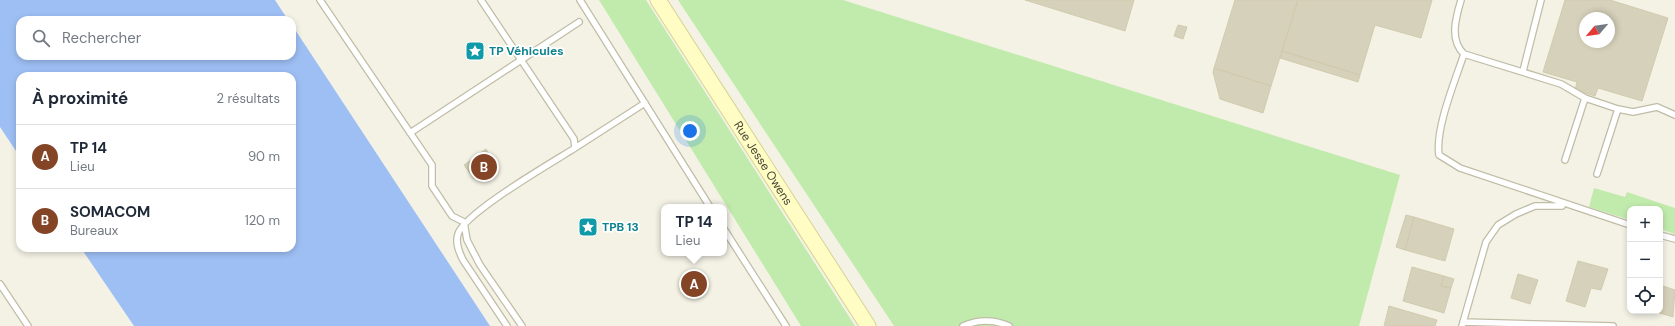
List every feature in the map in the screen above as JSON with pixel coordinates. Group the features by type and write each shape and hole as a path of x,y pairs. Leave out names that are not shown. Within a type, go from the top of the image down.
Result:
{"main road":[{"name":"Rue Jesse Owens","path":"658,0 868,326"}],"lane":[{"path":"320,0 432,165 432,186 452,216 464,222"},
{"path":"481,0 574,139 575,148"},
{"path":"580,0 708,204"},
{"path":"1461,0 1454,29 1458,45 1464,54 1561,84 1585,98 1618,109 1633,112 1656,107 1675,115"},
{"path":"1523,71 1541,0"},
{"path":"410,133 579,22"},
{"path":"1464,54 1440,131 1437,146 1439,155 1460,168 1568,206 1627,224"},
{"path":"1565,160 1585,98"},
{"path":"507,326 463,260 458,248 458,234 464,222 499,197 645,104"},
{"path":"1597,174 1618,109"},
{"path":"1568,206 1535,206 1516,214 1498,225 1486,242 1462,324 1613,326"},
{"path":"464,222 467,240 480,264 522,326"},
{"path":"727,234 786,326"},
{"path":"1663,236 1675,240"},
{"path":"0,284 28,326"},
{"path":"963,326 974,321 997,320 1009,326"}],"green space":[{"path":"599,0 646,0 855,326 801,326 727,207 727,204 725,204"},
{"path":"678,0 843,0 1400,175 1359,326 894,326"},
{"path":"1594,188 1625,197 1627,192 1675,208 1675,234 1663,230 1663,206 1627,206 1627,219 1589,207"}],"water":[{"path":"0,0 275,0 285,16 16,16 16,60 296,60 296,31 490,326 134,326 84,252 296,252 296,72 16,72 16,151 0,127"}],"building":[{"path":"1025,0 1134,0 1125,31"},
{"path":"1235,0 1298,0 1271,86 1214,68"},
{"path":"1298,0 1432,0 1421,38 1375,25 1360,75 1282,51"},
{"path":"1565,0 1610,0 1668,18 1642,101 1598,88 1595,96 1575,90 1577,82 1543,72"},
{"path":"1178,25 1187,27 1183,39 1174,36"},
{"path":"1282,51 1360,75 1358,82 1280,58"},
{"path":"1214,68 1271,86 1263,113 1220,99 1213,72"},
{"path":"486,149 490,156 473,169 479,176 474,179 464,165"},
{"path":"490,156 496,164 479,176 473,169"},
{"path":"1406,215 1414,217 1405,250 1396,247"},
{"path":"1414,217 1454,229 1445,261 1405,250"},
{"path":"1578,261 1608,269 1601,290 1591,288 1585,307 1566,301"},
{"path":"1412,267 1444,276 1441,286 1451,288 1444,313 1403,301"},
{"path":"1518,274 1538,280 1530,304 1511,298"},
{"path":"1444,276 1454,279 1451,288 1441,286"},
{"path":"1663,286 1675,290 1673,317 1663,314"},
{"path":"1389,306 1437,320 1435,326 1384,326"}],"place":[{"name":"TP Véhicules","path":"475,51"},
{"name":"SOMACOM","path":"484,167"},
{"name":"TPB 13","path":"588,227"},
{"name":"TP 14","path":"694,284"}]}
